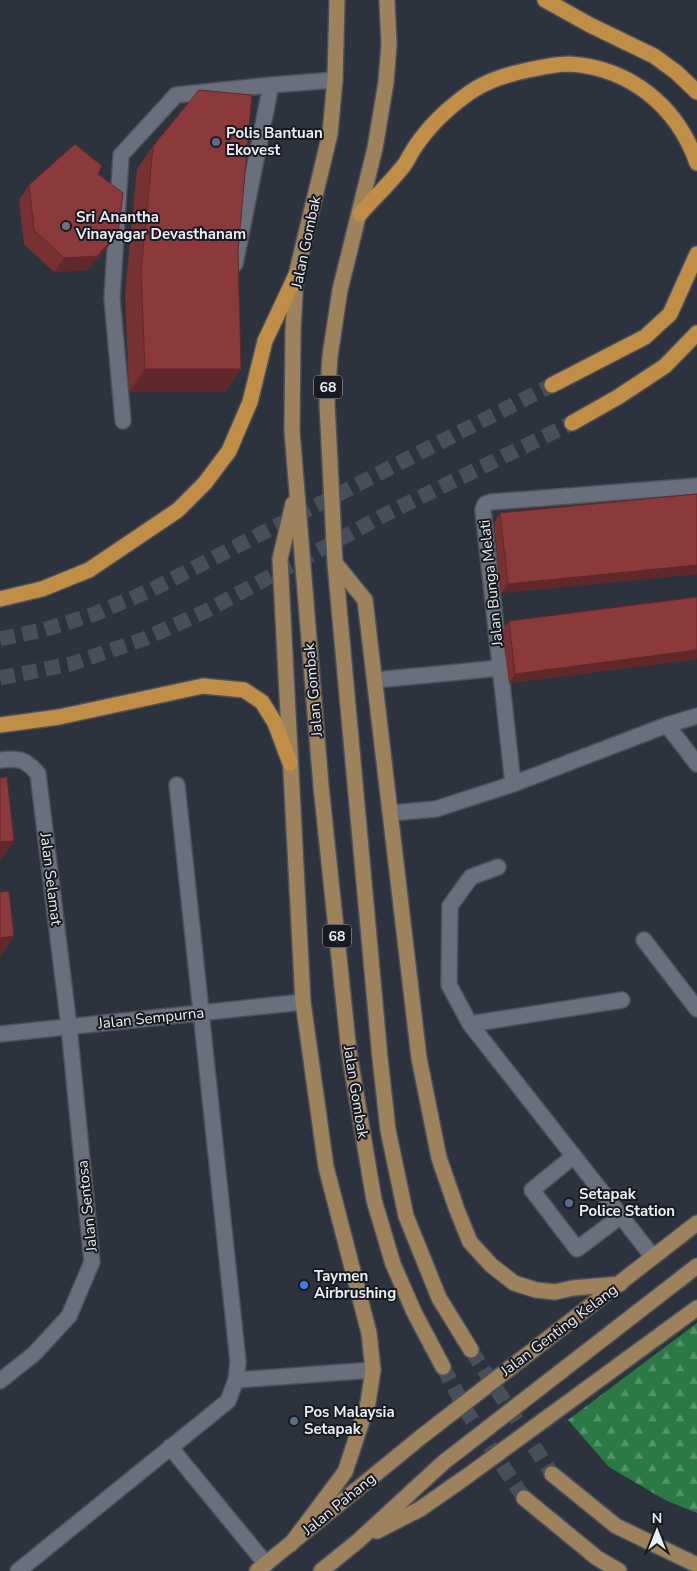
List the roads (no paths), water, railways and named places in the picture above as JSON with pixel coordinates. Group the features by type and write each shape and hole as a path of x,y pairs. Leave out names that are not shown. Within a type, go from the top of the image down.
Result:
{"highway":[{"path":"546,0 590,25 654,56 676,72 697,92"},
{"path":"360,214 403,168 414,147 428,128 468,94 489,80 549,66 569,64 602,70 629,80 645,90 677,122 690,143 697,163"},
{"path":"552,385 645,337 670,314 689,276 697,254"},
{"path":"0,599 42,589 89,570 178,510 205,483 229,451 250,402 265,341 296,275"},
{"path":"572,423 618,397 665,366 697,333"},
{"path":"0,725 59,717 203,686 244,690 262,702 274,723 290,763"}],"main road":[{"name":"Jalan Gombak","path":"337,0 335,80 330,134 296,275 292,431 321,786 349,1052 374,1200 393,1264 414,1312 443,1367"},
{"name":"Jalan Gombak","path":"388,0 389,45 386,82 376,148 340,290 330,356 327,403 336,563 388,1130 406,1216 439,1298 471,1350"},
{"path":"291,1544 345,1472 368,1403 373,1370 369,1332 326,1166 303,1002 280,558 297,491"},
{"path":"336,563 366,600 419,1058 439,1158 470,1242 491,1265 514,1283 536,1290 555,1292 573,1288 620,1284"},
{"name":"Jalan Genting Kelang","path":"421,1437 697,1223"},
{"path":"321,1571 358,1541 444,1462 697,1266"},
{"path":"358,1541 420,1509 697,1308"},
{"name":"Jalan Pahang","path":"262,1567 421,1437"},
{"path":"552,1474 616,1526 697,1565"},
{"path":"524,1498 597,1558 619,1571"}],"street":[{"path":"123,421 112,298 122,155 176,95 335,80"},
{"path":"232,279 271,85"},
{"name":"Jalan Bunga Melati","path":"513,784 483,510 485,504 500,501 697,486"},
{"path":"495,624 514,622"},
{"path":"376,680 500,668"},
{"path":"391,812 436,809 513,784 667,725 697,716"},
{"path":"667,725 697,764"},
{"name":"Jalan Selamat","path":"0,760 12,758 29,763 38,774 69,1027"},
{"path":"18,1571 228,1401 236,1380 238,1362 177,785"},
{"path":"498,867 472,877 450,906 449,985 470,1024 653,1257"},
{"path":"644,940 697,1009"},
{"path":"470,1024 622,1000"},
{"name":"Jalan Sempurna","path":"0,1034 303,1002"},
{"name":"Jalan Sentosa","path":"0,1381 34,1354 69,1316 92,1262 69,1027"},
{"path":"574,1156 532,1190 577,1249 621,1216"},
{"path":"236,1380 373,1370"},
{"path":"170,1447 262,1567"}],"tunnel":[{"path":"0,639 43,630 92,615 151,590 552,385"},
{"path":"0,678 71,664 144,639 206,611 392,511 572,423"},
{"path":"471,1350 552,1474"},
{"path":"443,1367 467,1412 524,1498"}],"place":[{"name":"Polis Bantuan Ekovest","path":"216,142"},
{"name":"Sri Anantha Vinayagar Devasthanam","path":"66,226"},
{"name":"Setapak Police Station","path":"569,1203"},
{"name":"Taymen Airbrushing","path":"304,1285"},
{"name":"Pos Malaysia Setapak","path":"294,1421"}]}
